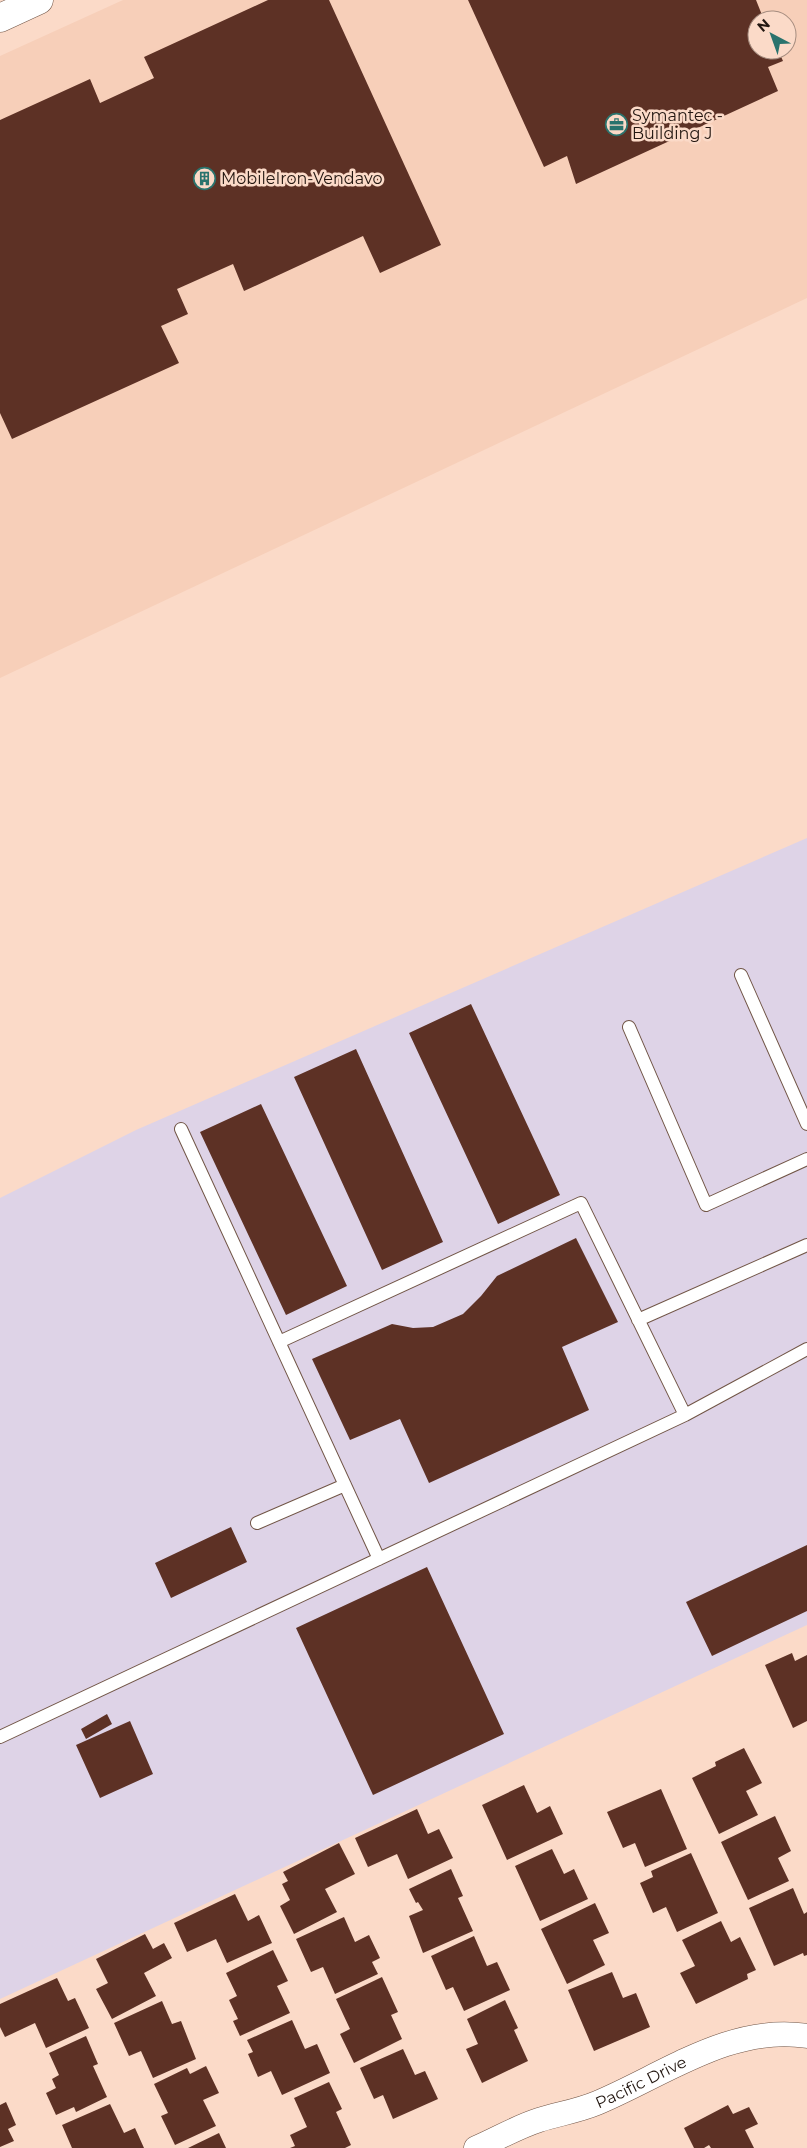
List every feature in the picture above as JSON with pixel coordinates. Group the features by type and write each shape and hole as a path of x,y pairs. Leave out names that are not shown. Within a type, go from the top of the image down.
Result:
{"main road":[{"path":"0,18 39,0"}],"street":[{"name":"Pacific Drive","path":"476,2148 540,2120 574,2112 601,2101 733,2041 779,2034 807,2036"}],"lane":[{"path":"741,975 807,1124"},
{"path":"629,1027 706,1205 807,1160"},
{"path":"181,1128 379,1559"},
{"path":"279,1342 581,1203 685,1415"},
{"path":"638,1320 807,1245"},
{"path":"0,1737 685,1415 807,1349"},
{"path":"257,1522 345,1485"}],"shaded area":[{"path":"123,0 807,0 807,298 0,678 0,56"},
{"path":"807,838 807,1625 0,1999 0,1198 136,1130"}],"building":[{"name":"MobileIron-Vendavo","path":"268,0 329,0 441,245 380,273 363,236 244,291 233,264 177,289 188,314 161,326 179,363 12,439 0,413 0,120 90,79 100,103 154,78 144,57"},
{"name":"Symantec - Building J","path":"468,0 756,0 760,10 747,10 747,60 783,60 768,67 778,91 576,184 567,156 544,167"},
{"path":"471,1004 560,1195 498,1224 409,1033"},
{"path":"356,1049 443,1242 382,1270 294,1077"},
{"path":"261,1104 347,1286 286,1315 200,1132"},
{"path":"576,1238 618,1322 562,1347 589,1410 429,1483 400,1419 350,1440 312,1359 392,1324 413,1328 433,1327 463,1314 497,1276"},
{"path":"231,1527 247,1562 171,1598 155,1563"},
{"path":"807,1545 807,1611 712,1656 686,1602"},
{"path":"427,1567 504,1734 373,1795 296,1628"},
{"path":"792,1653 795,1661 807,1655 807,1721 793,1728 765,1665"},
{"path":"107,1714 112,1724 86,1739 81,1729"},
{"path":"130,1721 153,1774 100,1798 76,1745"},
{"path":"744,1748 762,1783 746,1791 758,1815 719,1834 692,1778 716,1766 715,1762"},
{"path":"524,1785 537,1813 550,1806 563,1834 507,1860 482,1805"},
{"path":"661,1789 687,1849 645,1867 635,1843 623,1848 607,1812"},
{"path":"417,1809 428,1834 439,1829 453,1858 408,1879 397,1854 368,1867 355,1838"},
{"path":"775,1816 791,1851 778,1858 789,1881 748,1900 721,1842"},
{"path":"339,1843 355,1874 325,1889 337,1912 294,1934 280,1906 290,1900 282,1884 288,1881 283,1872"},
{"path":"552,1849 564,1874 574,1869 588,1899 540,1921 515,1866"},
{"path":"691,1853 718,1913 677,1932 666,1907 653,1913 640,1883 653,1877 651,1871"},
{"path":"451,1869 463,1896 458,1898 473,1931 423,1953 409,1916 423,1910 418,1902 416,1903 409,1889"},
{"path":"793,1888 804,1914 807,1912 807,1955 804,1956 803,1953 774,1966 749,1908"},
{"path":"235,1894 248,1921 259,1915 272,1943 227,1963 216,1939 187,1952 174,1923"},
{"path":"595,1903 609,1933 593,1940 605,1965 567,1984 541,1929"},
{"path":"344,1917 355,1942 369,1935 380,1958 372,1962 378,1974 335,1994 323,1967 311,1972 296,1939"},
{"path":"721,1921 731,1942 740,1937 756,1970 747,1974 748,1979 696,2004 680,1973 695,1966 682,1940"},
{"path":"145,1934 153,1949 164,1943 172,1958 144,1973 156,1996 112,2019 96,1989 108,1983 96,1959"},
{"path":"474,1936 487,1966 497,1962 510,1990 464,2011 453,1987 446,1990 431,1956"},
{"path":"273,1950 288,1981 277,1986 290,2013 240,2036 233,2021 238,2019 229,2000 237,1996 226,1973"},
{"path":"612,1972 623,1998 636,1993 650,2027 594,2051 568,1990"},
{"path":"382,1977 398,2012 391,2015 402,2039 354,2063 340,2034 350,2029 336,1999"},
{"path":"57,1978 68,2001 75,1998 89,2028 46,2048 35,2023 5,2037 0,2027 0,2004"},
{"path":"505,2000 518,2028 514,2030 528,2061 482,2083 466,2049 478,2044 467,2019"},
{"path":"162,2001 172,2024 181,2021 196,2059 153,2078 141,2051 129,2056 114,2023"},
{"path":"292,2020 305,2049 317,2044 330,2073 282,2095 271,2071 258,2077 248,2054 253,2052 247,2040"},
{"path":"86,2036 98,2064 93,2066 107,2097 76,2112 74,2107 56,2115 46,2093 56,2088 52,2079 59,2075 49,2053"},
{"path":"403,2049 415,2075 425,2071 438,2099 393,2119 383,2095 374,2099 360,2068"},
{"path":"206,2066 219,2093 203,2100 216,2126 175,2145 161,2116 168,2113 154,2084 187,2068 190,2074"},
{"path":"329,2082 342,2109 336,2112 351,2145 345,2148 290,2148 295,2146 290,2135 307,2127 294,2098"},
{"path":"6,2102 16,2125 8,2129 14,2141 0,2147 0,2105"},
{"path":"110,2104 124,2133 135,2128 144,2148 72,2148 62,2125"},
{"path":"728,2105 733,2114 749,2107 758,2124 745,2130 754,2148 711,2148 709,2145 704,2148 694,2148 684,2128"},
{"path":"219,2133 226,2148 188,2148"}],"place":[{"name":"Symantec - Building J","path":"616,124"},
{"name":"MobileIron-Vendavo","path":"205,178"}]}
